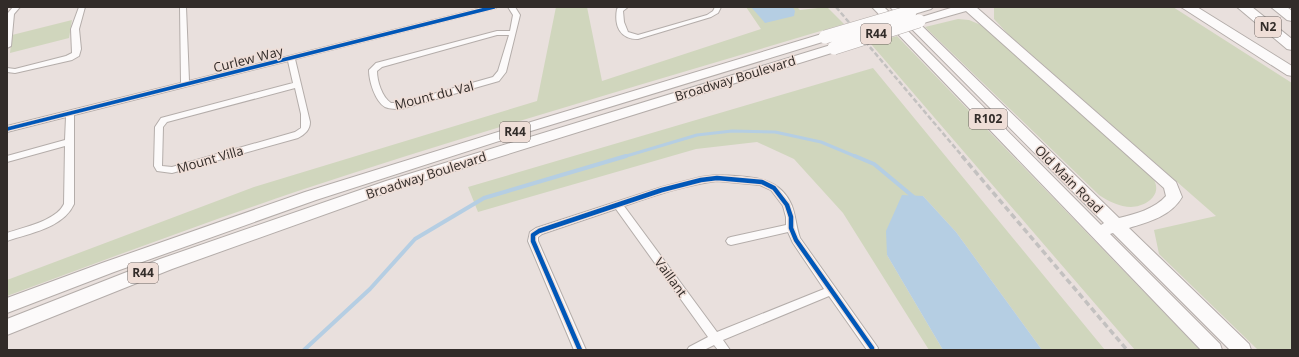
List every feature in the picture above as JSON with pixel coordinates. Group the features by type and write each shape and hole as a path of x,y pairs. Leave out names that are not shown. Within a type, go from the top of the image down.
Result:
{"highway":[{"path":"1188,7 1257,48 1292,72"},
{"name":"N2","path":"1244,7 1292,46"},
{"name":"N2","path":"1278,7 1292,18"}],"main road":[{"name":"Old Main Road","path":"878,7 1213,350"},
{"name":"Old Main Road","path":"896,7 1242,350"},
{"name":"Broadway Boulevard","path":"7,328 166,264 391,185 830,42 927,7"},
{"name":"Broadway Boulevard","path":"7,305 206,233 396,168 830,42 919,21 966,7"},
{"path":"969,7 1171,186 1174,197 1170,203 1159,211 1098,231"}],"street":[{"path":"7,46 11,13 17,7"},
{"path":"7,70 15,71 69,58 76,54 77,49 74,29 82,7"},
{"path":"182,7 185,85"},
{"name":"Curlew Way","path":"7,129 492,7"},
{"name":"Mount du Val","path":"511,7 517,15 513,33 502,72 496,79 401,106 389,106 382,101 373,75 373,70 379,65 480,37 497,33 513,33"},
{"path":"625,7 620,9 618,13 623,32 629,36 638,37 709,16 716,12 718,7"},
{"name":"Mount Villa","path":"291,58 306,124 305,128 299,133 172,170 167,171 160,169 158,166 158,127 164,120 297,85"},
{"path":"7,237 57,219 68,210 70,114"},
{"path":"7,159 70,142"},
{"path":"580,350 533,241 533,235 539,231 662,190 701,180 717,178 767,183 779,193 789,211 791,228 796,240 872,348"},
{"name":"Vaillant","path":"617,204 724,350"},
{"path":"731,241 791,228"},
{"path":"693,350 716,338 832,290"}],"green space":[{"path":"556,7 587,7 602,81 761,29 746,7 797,7 800,10 827,7 844,24 502,126 298,191 225,216 7,296 7,280 254,187 537,101"},
{"path":"994,7 1173,7 1292,83 1292,350 1258,350 1159,254 1154,230 1216,216 1008,34 994,19"},
{"path":"958,19 969,20 981,25 1146,171 1155,182 1156,192 1153,197 1146,203 1136,207 1127,207 1114,203 1099,195 925,27"},
{"path":"72,20 69,38 10,53 12,35"},
{"path":"897,36 1200,350 1135,350 871,44"},
{"path":"873,68 1105,350 1042,350 956,232 923,196 887,255 943,350 929,350 843,213 794,159 757,142 696,149 478,212 468,187"}],"water":[{"path":"751,7 793,7 795,11 794,16 765,23"},
{"path":"902,195 923,196 956,232 1042,350 943,350 887,255 886,231"}],"waterway":[{"path":"623,157 697,135 732,131 775,132 821,142 857,157"},
{"path":"304,350 370,289 415,239 484,198 626,156"},
{"path":"855,156 874,164 916,199"}],"railway":[{"path":"836,7 963,157"},
{"path":"962,156 1127,350"}],"cycle path":[{"path":"7,129 494,7"},
{"path":"580,350 533,241 533,235 539,231 662,190 701,180 717,178 762,182 774,188 787,205 791,217 791,228 796,240 872,348"}]}
